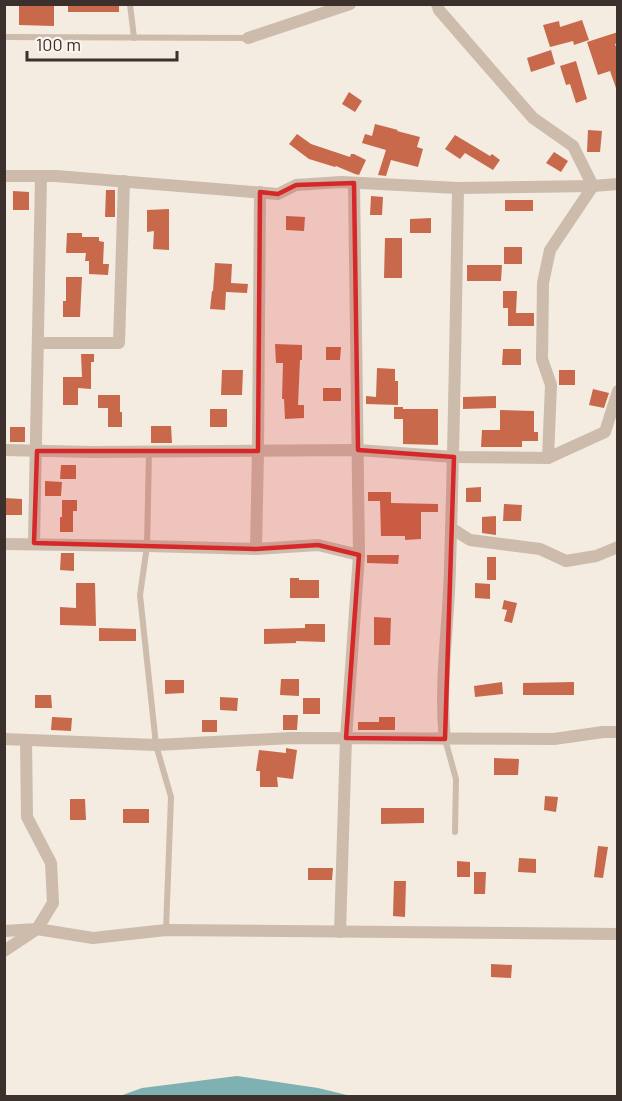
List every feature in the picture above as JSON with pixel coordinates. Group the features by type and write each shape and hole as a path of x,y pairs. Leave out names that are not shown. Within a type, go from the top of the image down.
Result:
{"street":[{"path":"248,38 350,4"},
{"path":"437,4 439,10 533,118 573,146 593,186"},
{"path":"4,176 124,181 278,194 296,185 341,182 458,188 618,184"},
{"path":"34,543 40,176"},
{"path":"38,343 119,343 124,181"},
{"path":"340,932 346,738 358,555 354,183"},
{"path":"548,458 551,385 542,359 543,283 550,250 593,186"},
{"path":"446,739 444,656 450,595 458,188"},
{"path":"256,549 260,192"},
{"path":"4,450 149,452 358,450 454,457 548,458 605,432 618,391"},
{"path":"451,528 470,540 540,549 566,561 596,556 618,546"},
{"path":"4,544 256,549 318,545 358,555"},
{"path":"4,739 156,745 291,738 554,739 618,732"},
{"path":"4,951 37,929 52,903 51,863 27,817 26,740"},
{"path":"4,931 37,929 93,938 166,930 618,934"}],"lane":[{"path":"130,4 134,38"},
{"path":"4,37 248,38"},
{"path":"149,452 147,546 140,595 156,745 171,797 166,930"},
{"path":"446,739 456,779 455,832"}],"highlighted area":[{"path":"354,183 358,450 454,457 445,739 346,738 359,555 318,545 256,549 34,543 37,451 258,451 260,192 278,194 296,185"}],"water":[{"path":"237,1076 318,1088 351,1096 120,1096 142,1088"}],"building":[{"path":"19,4 54,4 54,26 19,25"},
{"path":"68,4 119,4 119,12 68,12"},
{"path":"582,20 589,40 574,45 573,41 550,47 543,25 559,21 560,27"},
{"path":"618,32 618,43 615,44 618,52 618,87 616,88 610,71 598,75 587,42"},
{"path":"551,50 555,64 531,72 527,58"},
{"path":"576,61 587,99 576,103 570,84 566,85 560,66"},
{"path":"349,92 362,101 355,112 342,104"},
{"path":"375,124 420,137 417,147 423,149 418,167 391,160 386,176 378,175 386,150 362,143 365,134 372,136"},
{"path":"588,130 602,131 600,152 587,152"},
{"path":"297,134 311,144 350,157 354,154 366,160 359,175 309,159 289,144"},
{"path":"455,135 500,160 493,170 465,153 460,159 445,149"},
{"path":"554,152 568,161 561,172 546,163"},
{"path":"106,190 115,190 115,217 105,217"},
{"path":"13,191 29,192 29,210 13,210"},
{"path":"371,196 383,197 382,215 370,215"},
{"path":"505,200 533,200 533,211 505,211"},
{"path":"169,209 169,250 153,249 154,231 147,232 147,210"},
{"path":"286,216 305,217 304,231 286,230"},
{"path":"431,218 431,233 410,233 410,219"},
{"path":"67,233 82,233 82,237 99,237 99,241 104,242 103,264 109,264 108,275 89,274 89,261 85,261 86,253 66,253"},
{"path":"385,238 402,238 402,278 384,278"},
{"path":"504,247 522,247 522,264 504,264"},
{"path":"215,263 232,264 231,283 248,284 247,293 226,292 225,310 210,309"},
{"path":"467,265 502,265 501,281 467,281"},
{"path":"66,277 82,277 80,317 63,317"},
{"path":"503,291 517,291 516,313 534,313 534,326 508,326 508,308 503,308"},
{"path":"275,344 302,345 298,405 304,405 304,418 285,419 284,399 282,399 283,363 276,363"},
{"path":"326,347 341,347 340,360 326,360"},
{"path":"503,349 521,349 521,365 502,365"},
{"path":"81,354 94,354 94,362 91,362 91,389 78,388 78,405 63,405 63,377 82,377"},
{"path":"377,368 395,369 395,381 398,381 398,405 366,404 366,396 376,397"},
{"path":"222,370 243,370 242,395 221,395"},
{"path":"559,370 575,370 575,385 559,385"},
{"path":"323,388 341,388 341,401 323,401"},
{"path":"593,389 609,393 604,408 589,405"},
{"path":"98,395 120,395 122,427 108,427 108,408 98,408"},
{"path":"496,396 496,408 463,409 463,397"},
{"path":"394,407 438,409 438,445 403,444 403,419 394,419"},
{"path":"210,409 227,409 227,427 210,427"},
{"path":"500,410 534,411 534,432 538,432 538,441 522,441 522,447 481,447 482,430 500,430"},
{"path":"151,426 171,426 172,443 151,443"},
{"path":"10,427 25,427 25,442 10,442"},
{"path":"61,465 76,465 76,479 60,479"},
{"path":"45,481 62,482 61,496 45,496"},
{"path":"481,487 481,502 466,502 466,488"},
{"path":"368,492 391,492 391,503 438,504 438,512 421,512 421,539 405,540 405,536 381,536 380,501 368,501"},
{"path":"4,498 22,499 22,515 4,515"},
{"path":"62,500 77,500 77,511 73,511 73,532 60,532"},
{"path":"504,504 522,505 521,521 503,521"},
{"path":"496,516 496,535 482,533 482,517"},
{"path":"61,553 74,553 74,571 60,570"},
{"path":"367,555 399,555 398,564 367,563"},
{"path":"487,557 496,557 496,580 487,580"},
{"path":"290,578 319,580 319,598 290,598"},
{"path":"76,583 95,583 96,626 60,625 60,607 76,608"},
{"path":"475,583 490,584 490,599 475,598"},
{"path":"504,600 517,603 512,623 504,621 507,610 502,609"},
{"path":"374,617 391,618 390,645 374,645"},
{"path":"305,624 325,624 325,642 296,641 296,643 264,644 264,629 305,628"},
{"path":"99,628 136,629 136,641 99,641"},
{"path":"281,679 299,679 299,696 280,695"},
{"path":"165,680 184,680 184,693 165,694"},
{"path":"502,682 503,694 475,697 474,686"},
{"path":"574,682 574,695 523,695 523,683"},
{"path":"35,695 51,695 52,708 35,708"},
{"path":"220,697 238,698 237,711 220,710"},
{"path":"303,698 320,698 320,714 303,714"},
{"path":"283,715 298,715 297,730 283,730"},
{"path":"52,717 72,718 71,731 51,730"},
{"path":"379,717 395,717 395,730 358,730 358,722 379,722"},
{"path":"202,720 217,720 217,732 202,732"},
{"path":"286,748 297,750 293,779 277,777 278,787 260,787 260,771 256,771 259,750 286,753"},
{"path":"494,758 519,759 518,775 494,775"},
{"path":"545,796 558,797 556,812 544,810"},
{"path":"70,799 85,799 86,820 70,820"},
{"path":"381,808 424,808 424,823 381,824"},
{"path":"123,809 149,809 149,823 123,823"},
{"path":"598,846 608,847 603,878 594,877"},
{"path":"519,858 536,859 536,873 518,872"},
{"path":"457,861 470,862 470,877 457,877"},
{"path":"308,868 333,868 332,880 308,880"},
{"path":"474,872 486,872 485,894 474,894"},
{"path":"394,881 406,881 405,917 393,916"},
{"path":"491,964 512,965 511,978 491,977"}]}
